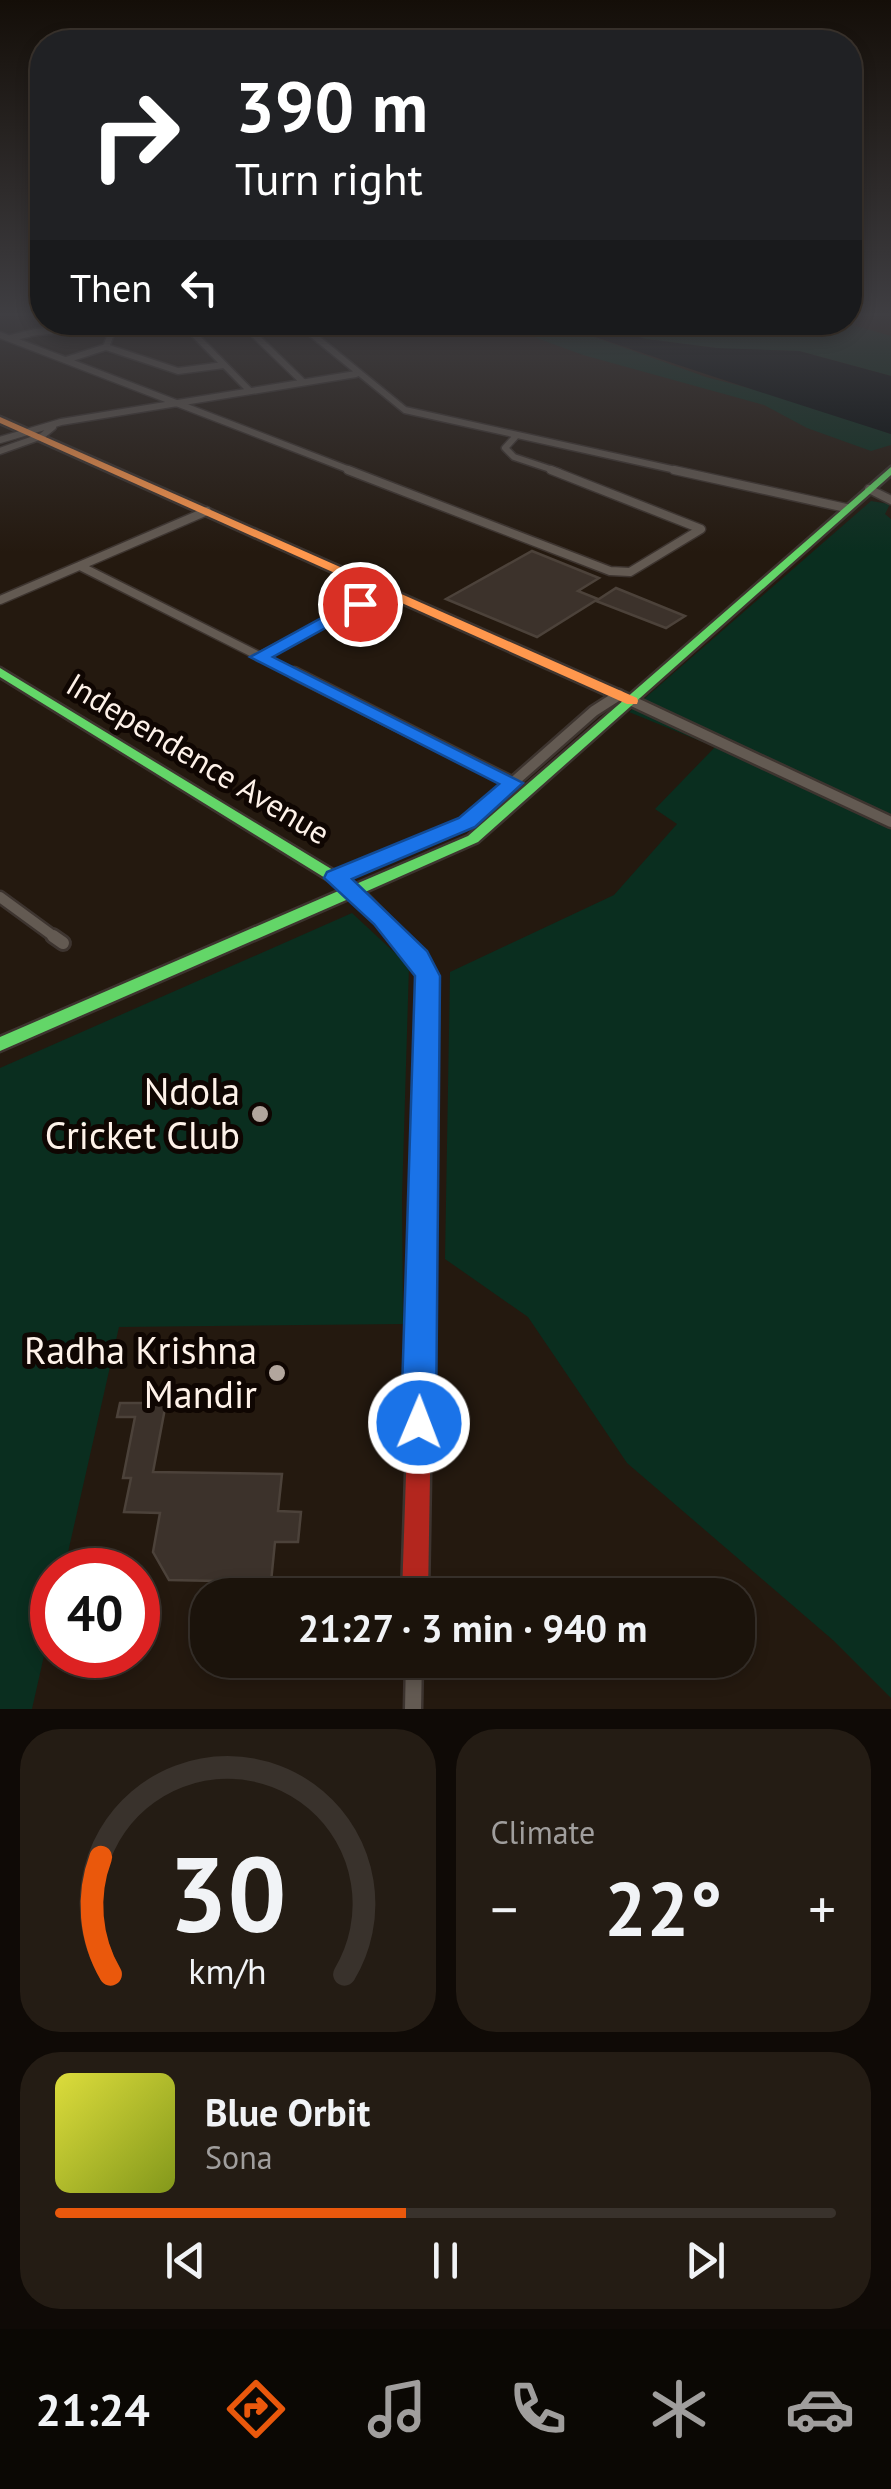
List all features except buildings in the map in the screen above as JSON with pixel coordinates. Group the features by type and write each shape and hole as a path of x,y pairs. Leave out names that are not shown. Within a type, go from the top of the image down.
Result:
{"main road":[{"path":"0,418 626,698"},
{"path":"0,1044 451,850 486,830 626,698 891,470"},
{"name":"Independence Avenue","path":"0,672 354,890 418,958 429,992 415,1578"}],"street":[{"path":"150,393 618,573 630,572 701,529 514,457 506,448 516,436"},
{"path":"0,451 61,422 239,393"},
{"path":"382,393 405,410 846,508"},
{"path":"0,440 36,435 61,422"},
{"path":"869,489 891,500"},
{"path":"0,600 207,511"},
{"path":"80,566 513,783"},
{"path":"259,657 385,590"},
{"path":"335,878 467,822 594,711 626,698 891,822"},
{"path":"0,897 63,943"},
{"path":"413,1709 414,1678"}],"green space":[{"path":"720,393 767,393 795,400 891,434 891,445 871,451 807,428 764,405"},
{"path":"871,501 890,504 885,514 891,519 891,1698 834,1641 627,1463 528,1317 445,1259 450,972 614,895 677,824 655,809 715,747 629,712"},
{"path":"352,913 409,966 402,1197 403,1324 119,1327 69,1548 30,1548 30,1678 39,1678 32,1709 0,1709 0,1068"}],"shaded area":[{"path":"763,393 891,393 891,434"}],"traffic: fast":[{"path":"0,1044 473,839 891,470"},
{"path":"0,672 355,890 418,957 427,976 429,1003 421,1355"}],"traffic: slow":[{"path":"0,420 632,701"}],"traffic: jam":[{"path":"415,1578 421,1355"}],"place":[{"name":"Ndola Cricket Club","path":"260,1114"},
{"name":"Radha Krishna Mandir","path":"277,1373"}],"route":[{"path":"360,604 259,657 513,783 467,822 335,878 383,918 418,958 427,976 430,1002 419,1423"}]}
